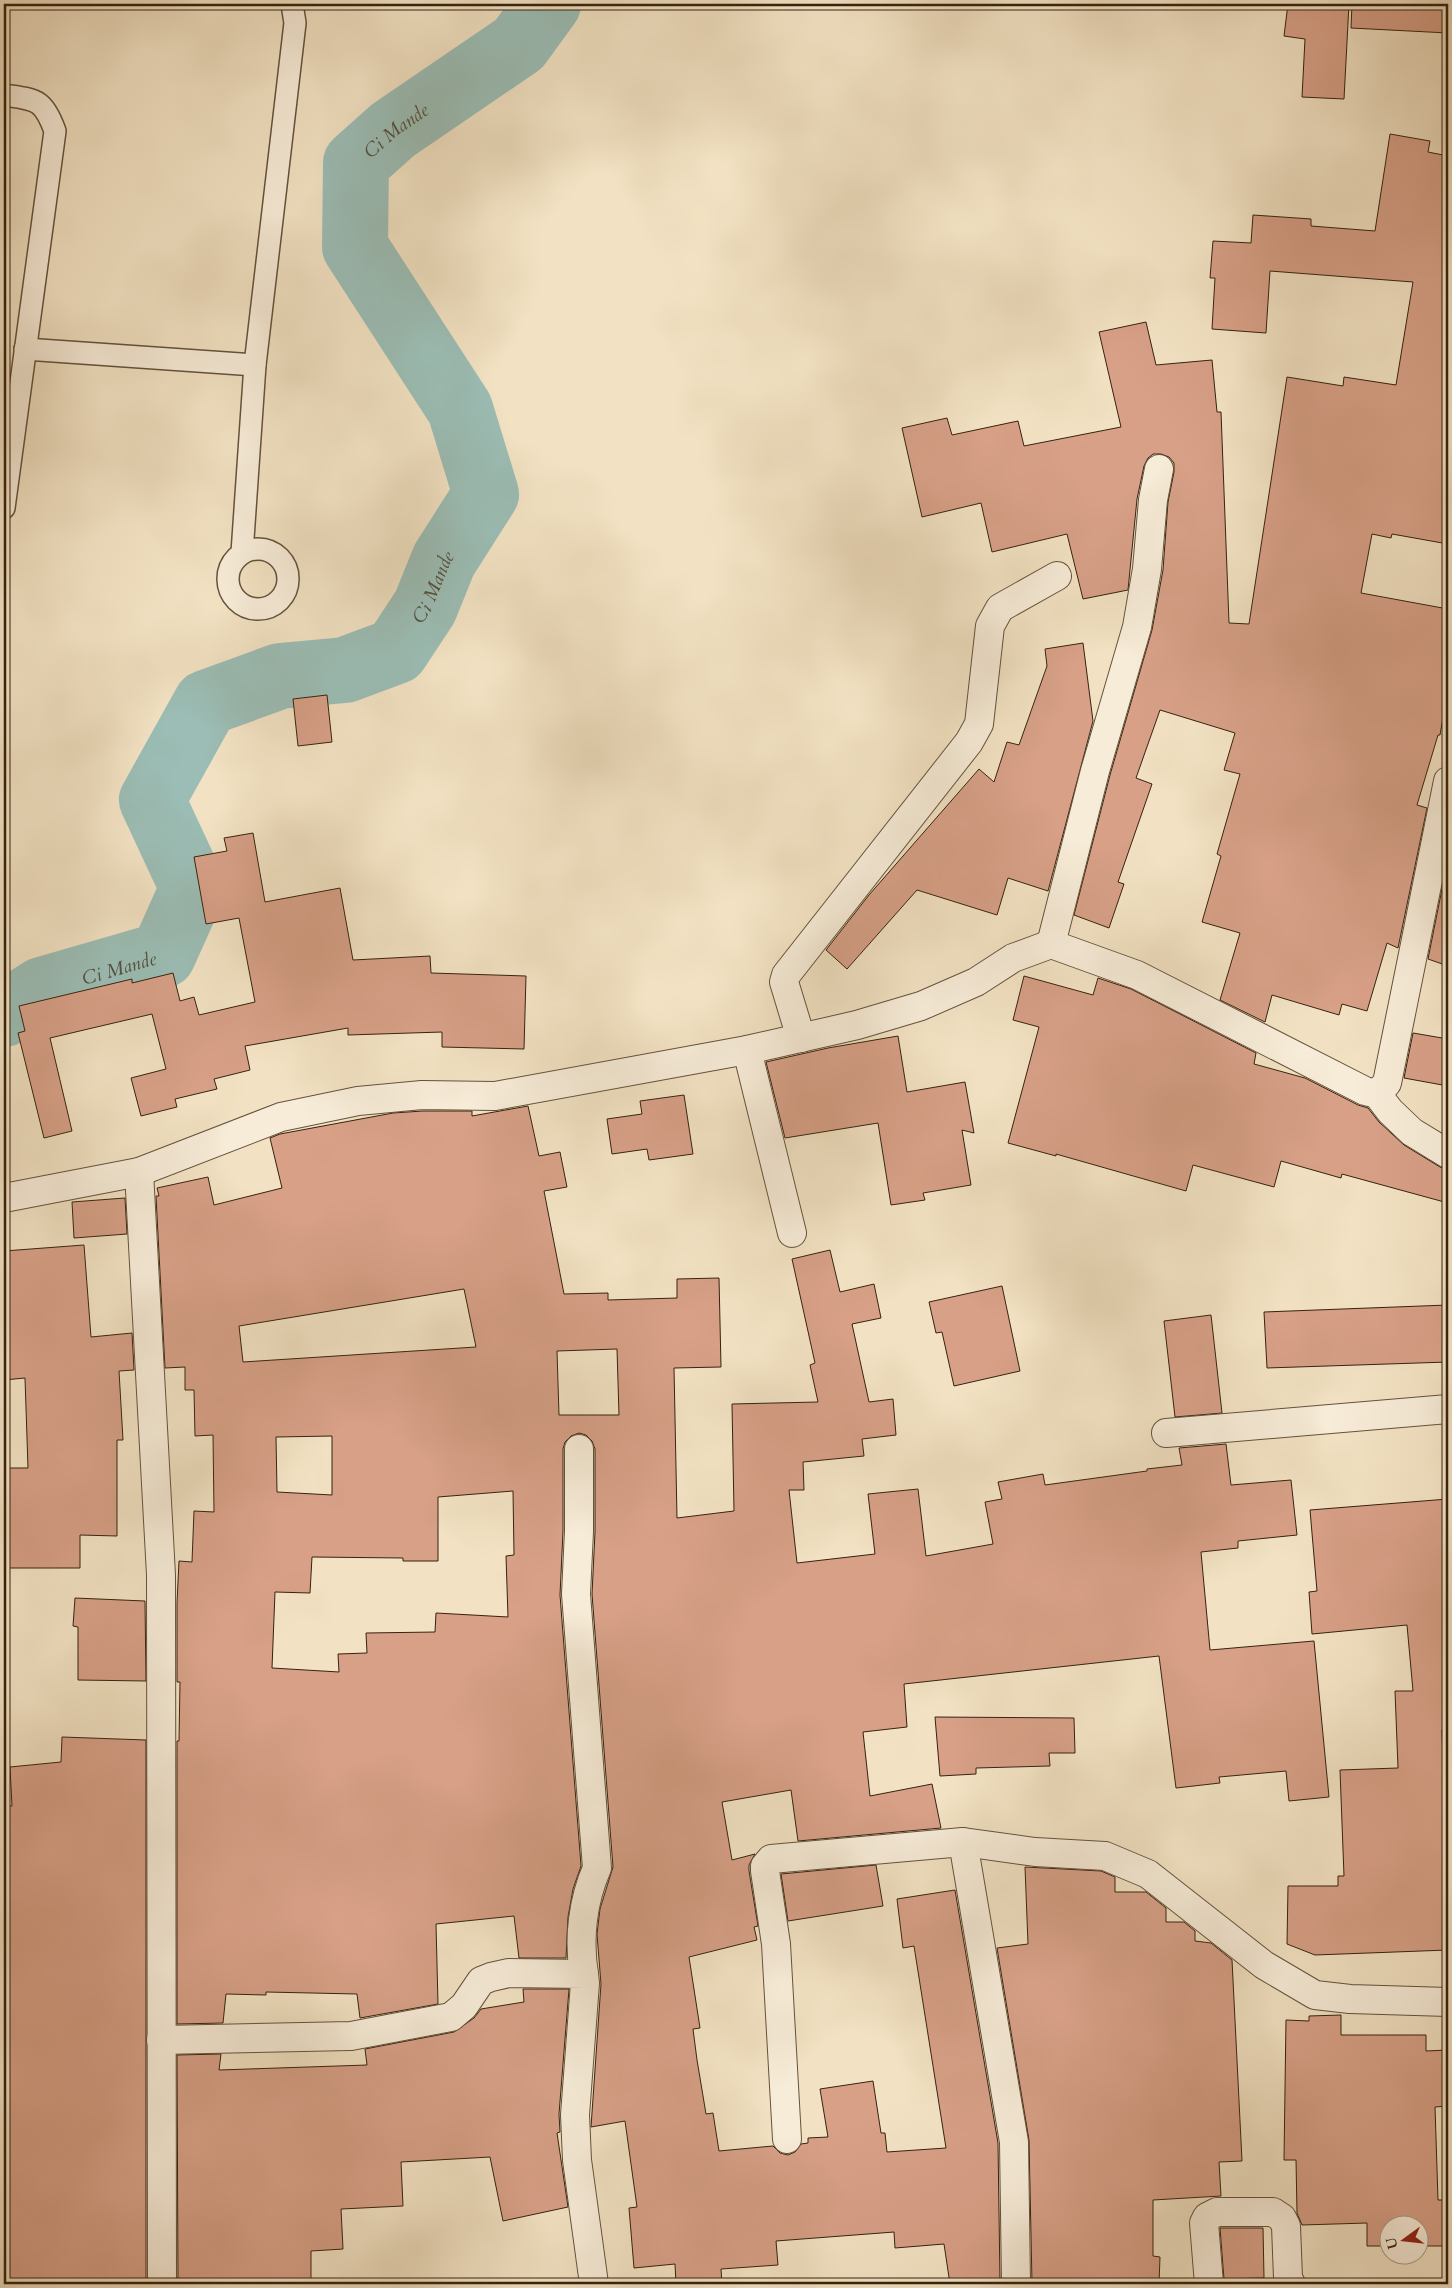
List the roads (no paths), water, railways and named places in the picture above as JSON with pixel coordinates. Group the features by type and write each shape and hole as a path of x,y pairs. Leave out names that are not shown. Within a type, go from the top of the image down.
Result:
{"street":[{"path":"1051,944 1095,771 1137,626 1148,569 1153,500 1159,469"},
{"path":"801,1038 784,982 786,975 969,742 979,724 990,626 1000,608 1057,576"},
{"path":"1377,1094 1386,1083 1448,781"},
{"path":"4,1198 139,1172 281,1117 358,1101 422,1095 495,1096 747,1050 857,1025 921,1006 976,982 1013,958 1051,944 1137,975 1365,1091 1377,1094 1412,1132 1448,1154"},
{"path":"747,1050 792,1233"},
{"path":"139,1172 161,1575 162,2284"},
{"path":"1166,1433 1448,1409"},
{"path":"579,1449 579,1531 576,1594 597,1868 585,1901 582,1963 585,1984 575,2115 577,2160 594,2284"},
{"path":"787,2139 776,1944 765,1866 772,1860 963,1842 1035,1852 1105,1856 1148,1874 1264,1965 1315,1995 1350,1999 1448,2002"},
{"path":"963,1842 1014,2142 1016,2284"},
{"path":"161,2040 352,2036 451,2018 464,2006 480,1981 491,1977 510,1973 584,1974"},
{"path":"1209,2284 1204,2223 1207,2217 1217,2212 1273,2212 1282,2218 1286,2226 1288,2278 1291,2284"}],"lane":[{"path":"242,553 255,365 295,23 292,4"},
{"path":"4,95 35,100 48,113 54,131 4,508"},
{"path":"25,349 255,365"}],"waterway":[{"name":"Ci Mande","path":"4,1014 42,990 163,955 193,888 152,800 206,703 280,676 345,670 396,651 425,607 444,560 486,494 460,409 355,247 356,163 393,130 519,44 548,4"}]}
